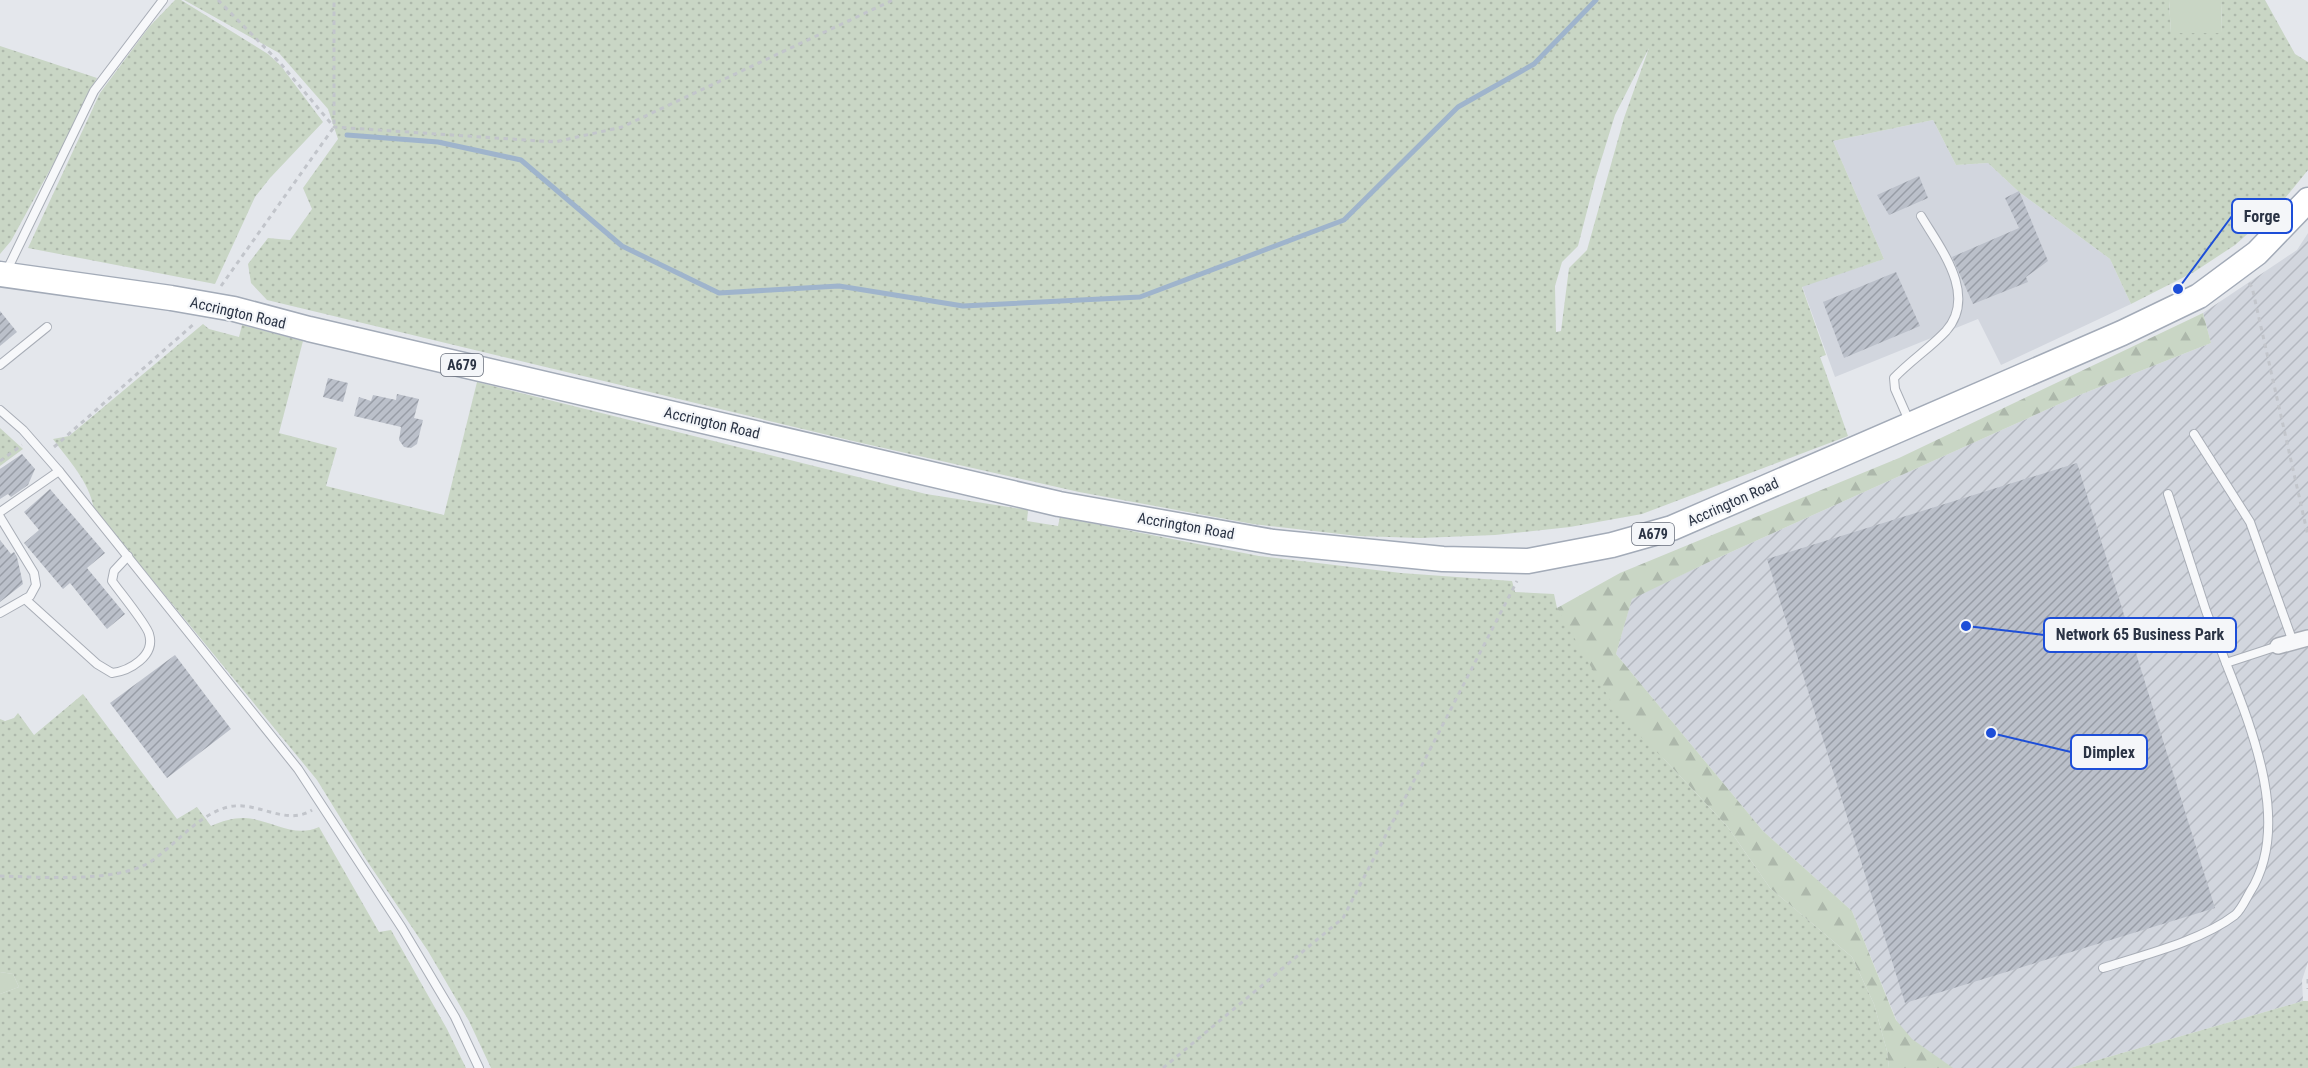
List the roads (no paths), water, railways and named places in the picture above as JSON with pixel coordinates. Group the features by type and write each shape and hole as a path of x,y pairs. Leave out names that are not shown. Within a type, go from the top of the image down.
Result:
{"main road":[{"name":"Accrington Road","path":"3,274 207,305 1059,504 1273,542 1443,559 1528,561 1612,545 1672,528 2122,333 2199,296 2257,254 2308,200"}],"lane":[{"path":"3,274 94,91 163,0"},
{"path":"1910,424 1895,389 1894,378 1948,329 1958,309 1957,280 1921,216"},
{"path":"0,365 47,327"},
{"path":"0,410 45,454 298,769 408,938 455,1017 479,1068"},
{"path":"2194,434 2250,522 2293,642 2226,663"},
{"path":"0,512 59,471"},
{"path":"2103,968 2189,940 2236,914 2254,885 2265,857 2270,825 2262,770 2244,708 2206,611 2168,494"},
{"path":"0,517 34,573 35,590 25,599 0,613"},
{"path":"25,599 97,664 112,674 124,671 137,663 149,647 149,634 112,581 114,571 128,556"}],"waterway":[{"path":"347,135 438,142 521,160 622,246 719,293 839,286 963,306 1140,297 1344,220 1458,107 1534,64 1596,0"}],"place":[{"name":"Forge","path":"2178,289"},
{"name":"Network 65 Business Park","path":"1966,626"},
{"name":"Dimplex","path":"1991,733"}]}
